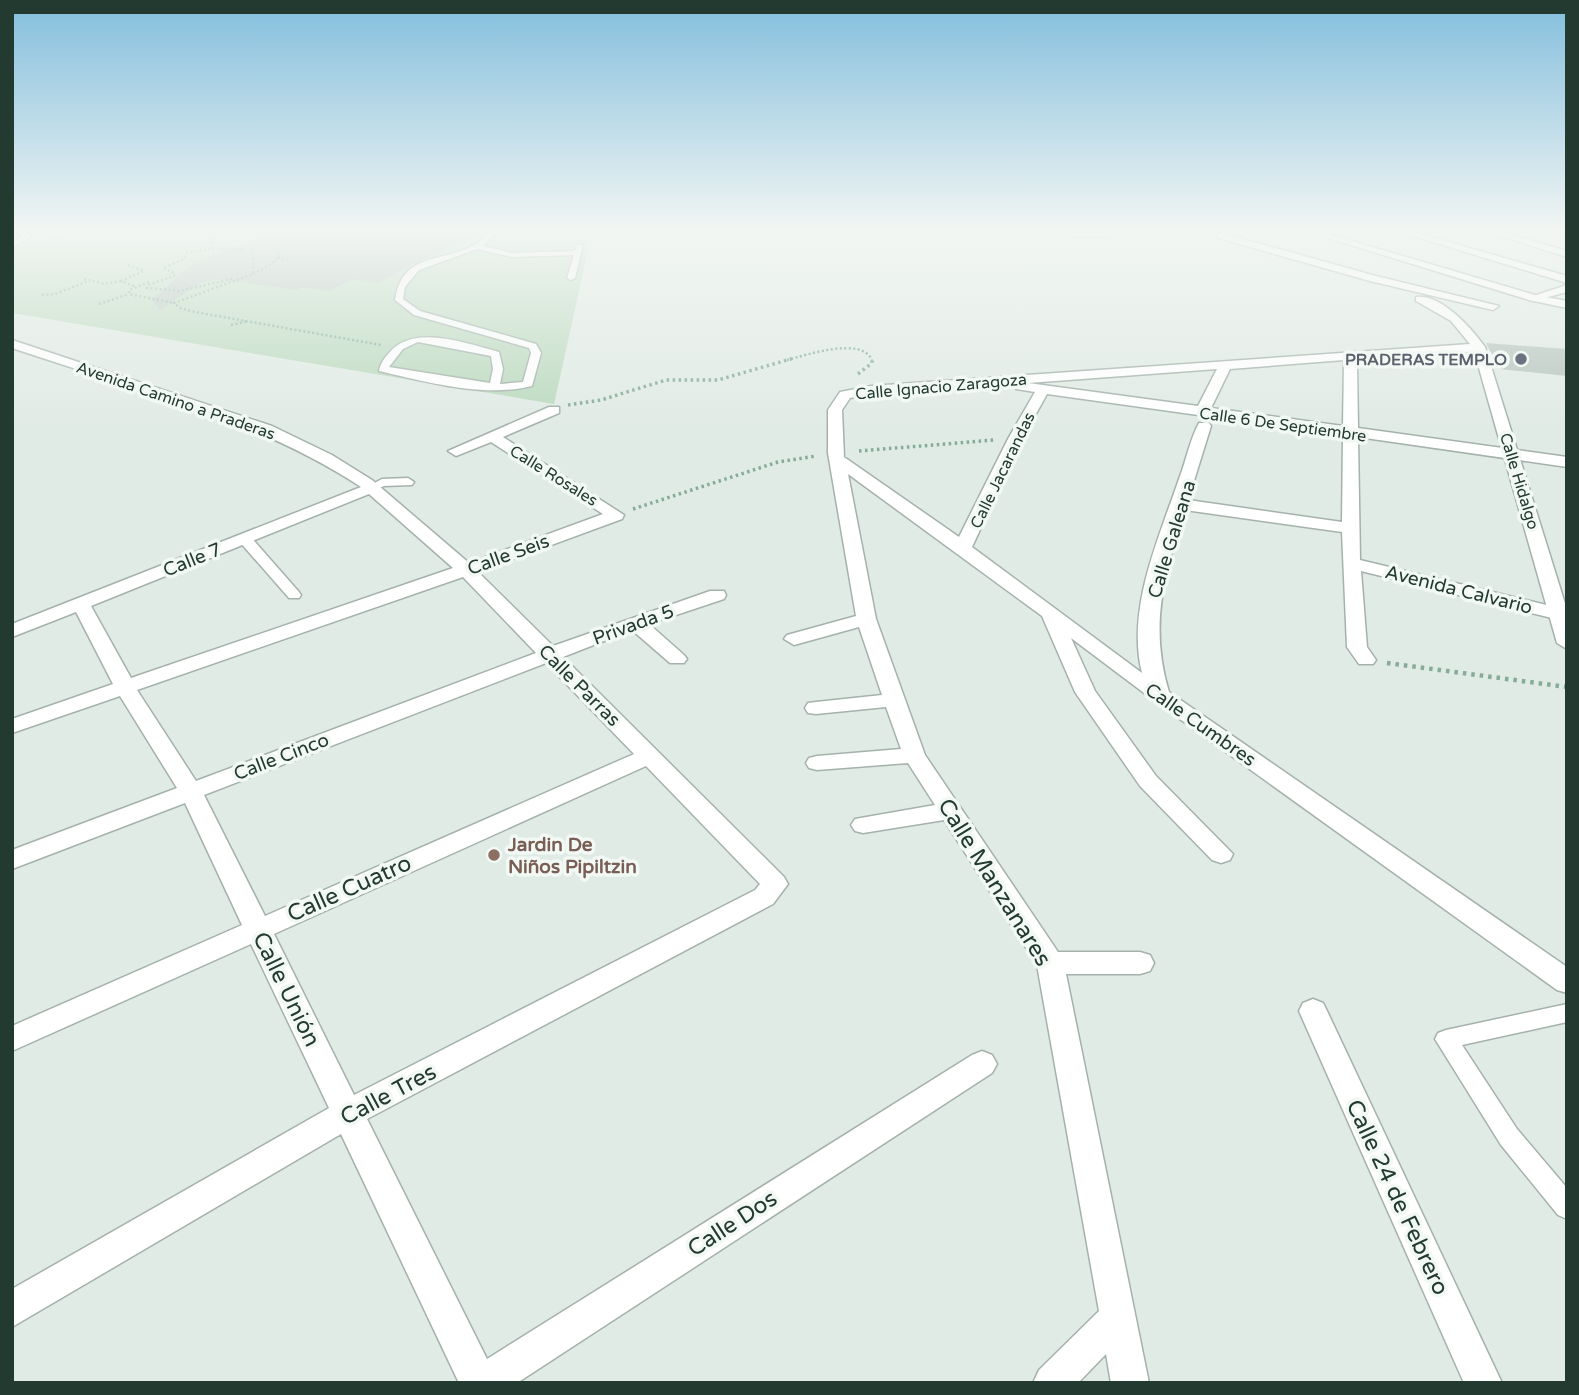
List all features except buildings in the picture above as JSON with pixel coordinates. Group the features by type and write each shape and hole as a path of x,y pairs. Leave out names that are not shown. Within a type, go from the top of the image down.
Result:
{"street":[{"path":"1415,297 1455,317 1479,347"},
{"path":"1454,297 1493,306"},
{"path":"1527,297 1567,305"},
{"path":"1533,299 1539,297"},
{"name":"Avenida Camino a Praderas","path":"12,344 267,429 327,458 371,488"},
{"name":"Calle Ignacio Zaragoza","path":"845,395 871,390 1479,347"},
{"name":"Calle Hidalgo","path":"1479,347 1564,615 1567,643"},
{"path":"1350,358 1352,563 1357,647 1366,660"},
{"name":"Calle Galeana","path":"1159,695 1149,656 1150,600 1179,505 1191,476 1203,420 1225,366"},
{"name":"Calle 6 De Septiembre","path":"1000,381 1203,420 1350,433 1567,463"},
{"name":"Calle Jacarandas","path":"963,548 1042,391"},
{"name":"Calle Manzanares","path":"845,395 835,410 837,456 866,619 914,755 1050,963 1130,1383"},
{"path":"456,451 554,410"},
{"name":"Calle Rosales","path":"492,436 616,515"},
{"name":"Calle Cumbres","path":"837,456 1159,695 1567,982"},
{"name":"Calle 7","path":"12,631 371,488"},
{"name":"Calle Parras","path":"371,488 466,570 775,884 772,891"},
{"path":"1179,505 1351,528"},
{"name":"Calle Seis","path":"12,726 466,570 616,515"},
{"name":"Avenida Calvario","path":"1352,563 1564,615"},
{"name":"Privada 5","path":"550,656 635,622 717,595"},
{"name":"Calle Unión","path":"81,604 125,687 190,790 481,1383"},
{"path":"1051,613 1085,692 1148,781 1221,854"},
{"path":"794,639 866,619"},
{"path":"635,622 677,659"},
{"name":"Calle Cinco","path":"12,860 190,790 550,656"},
{"path":"816,708 893,700"},
{"path":"817,763 914,755"},
{"name":"Calle Cuatro","path":"12,1038 649,756"},
{"path":"863,825 950,811"},
{"name":"Calle Tres","path":"12,1309 347,1114 752,904 772,891"},
{"path":"1050,963 1140,962"},
{"name":"Calle 24 de Febrero","path":"1313,1011 1483,1383"},
{"name":"Calle Dos","path":"481,1383 982,1064"},
{"path":"1052,1383 1119,1316"}],"lane":[{"path":"399,297 405,306 417,313 537,343 536,354 528,384 519,387 494,387 383,369 391,353 421,339 496,354 498,369 494,387"},
{"path":"417,313 433,305"},
{"path":"371,488 382,483 408,482"},
{"path":"244,538 294,595"},
{"path":"1567,1013 1446,1038 1509,1137 1567,1207"}],"path":[{"path":"99,304 120,297"},
{"path":"145,297 174,303 180,308 195,312 399,347"},
{"path":"174,303 192,297"},
{"path":"231,325 253,320"},
{"path":"312,338 318,335"},
{"name":"Calle Ignacio Zaragoza","path":"554,410 601,400 666,380 718,380 746,370 833,349 864,351 872,357 872,363 852,379 845,395"},
{"path":"616,515 704,484 778,462 1016,439"},
{"path":"1366,660 1567,687"}],"green space":[{"path":"12,297 578,297 554,404 12,313"}],"place":[{"name":"PRADERAS TEMPLO","path":"1521,359"},
{"name":"Jardin De Niños Pipiltzin","path":"494,855"}]}
